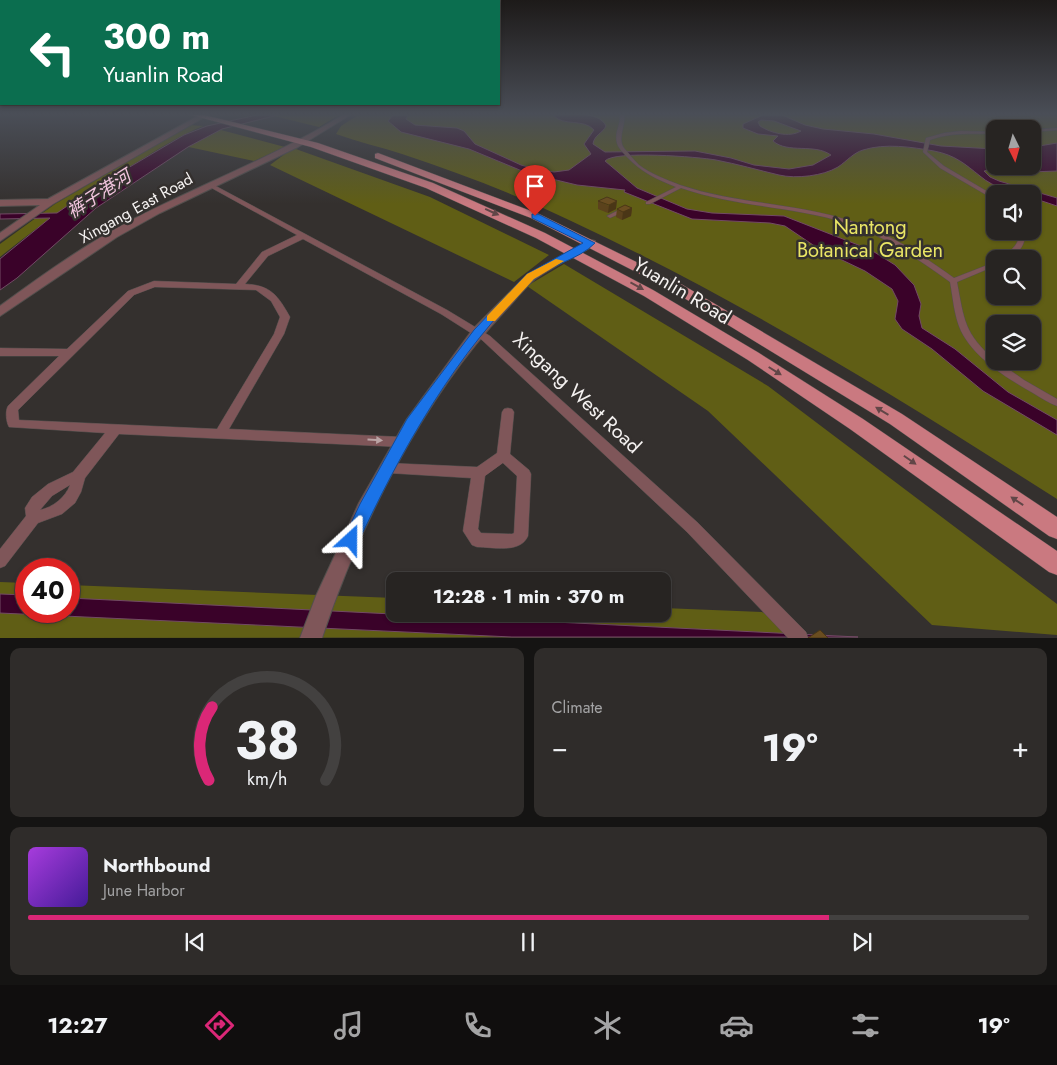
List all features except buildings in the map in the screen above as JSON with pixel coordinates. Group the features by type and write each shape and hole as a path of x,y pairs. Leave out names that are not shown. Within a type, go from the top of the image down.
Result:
{"main road":[{"name":"Yuanlin Road","path":"324,145 493,212 575,252 660,298 870,432 1057,564"},
{"name":"Yuanlin Road","path":"330,145 402,165 514,207 676,287 896,419 1057,529"}],"street":[{"path":"0,238 50,202 149,145"},
{"name":"Xingang East Road","path":"0,312 65,265 130,225 297,145"},
{"path":"620,145 631,159 652,174 680,187 748,204 787,208 846,221 897,242 953,281 962,321 969,337 985,355 1024,384 1057,403"},
{"path":"926,145 925,152 942,167 986,193"},
{"name":"Xingang West Road","path":"210,185 478,332 692,527 800,638"},
{"path":"649,203 680,187"},
{"path":"0,203 50,202"},
{"path":"610,216 621,211"},
{"path":"238,286 265,254 304,235"},
{"path":"311,638 323,603 365,509 412,422 478,332 531,276 590,243"},
{"path":"953,281 986,268"},
{"path":"221,432 279,334 285,317 275,299 258,287 154,284 131,293 12,409 13,424 221,432 402,442"},
{"path":"0,352 70,353"},
{"path":"388,468 479,473 503,456 508,412"},
{"path":"34,518 32,508 44,492 58,483 78,476 116,428"},
{"path":"479,473 470,531 478,540 514,541 521,536 524,474 503,456"},
{"path":"0,561 34,518 48,516 60,509 78,487 78,476"}],"green space":[{"path":"156,145 166,145 50,218 0,257 0,244 55,204"},
{"path":"277,145 285,147 254,161 184,146"},
{"name":"Nantong Botanical Garden","path":"371,145 986,145 986,175 1041,175 1041,145 1057,145 1057,499 818,351 695,283 549,210 466,176"},
{"path":"293,148 430,197 549,255 514,282 270,165"},
{"path":"564,264 768,386 1057,604 1057,635 932,625 708,411 527,286"},
{"path":"0,582 15,583 15,623 80,623 80,585 386,598 386,622 671,622 671,608 762,612 805,637 0,638"}],"water":[{"name":"裤子港河","path":"167,145 192,145 96,208 17,278 0,290 0,259 50,218 0,219 0,214 57,213 89,191"},
{"path":"452,145 477,145 521,165 554,172 569,170 591,154 585,145 594,145 605,152 695,151 731,158 754,165 789,169 813,165 831,155 824,151 779,145 934,145 986,148 986,171 984,171 986,175 1013,185 995,185 959,160 948,155 908,147 889,146 863,150 832,170 817,175 801,177 779,175 693,157 640,155 612,158 605,161 637,188 687,209 712,213 784,216 871,250 895,265 914,285 921,304 919,316 922,328 955,349 1008,392 1057,420 1057,435 983,391 932,349 902,329 895,319 898,301 892,289 865,271 819,249 785,226 770,223 692,219 624,192 625,190 577,185 527,173 469,149"},
{"path":"1057,145 1057,171 1041,172 1041,146"},
{"path":"1041,193 1057,198 1057,206 1041,201"},
{"path":"0,594 15,595 15,614 0,613"},
{"path":"80,599 386,614 386,622 555,622 858,637 512,637 80,617"}],"slow traffic":[{"path":"491,318 531,276 559,261"}],"route":[{"path":"351,540 365,509 412,422 478,332 531,276 590,243 535,216"}]}
